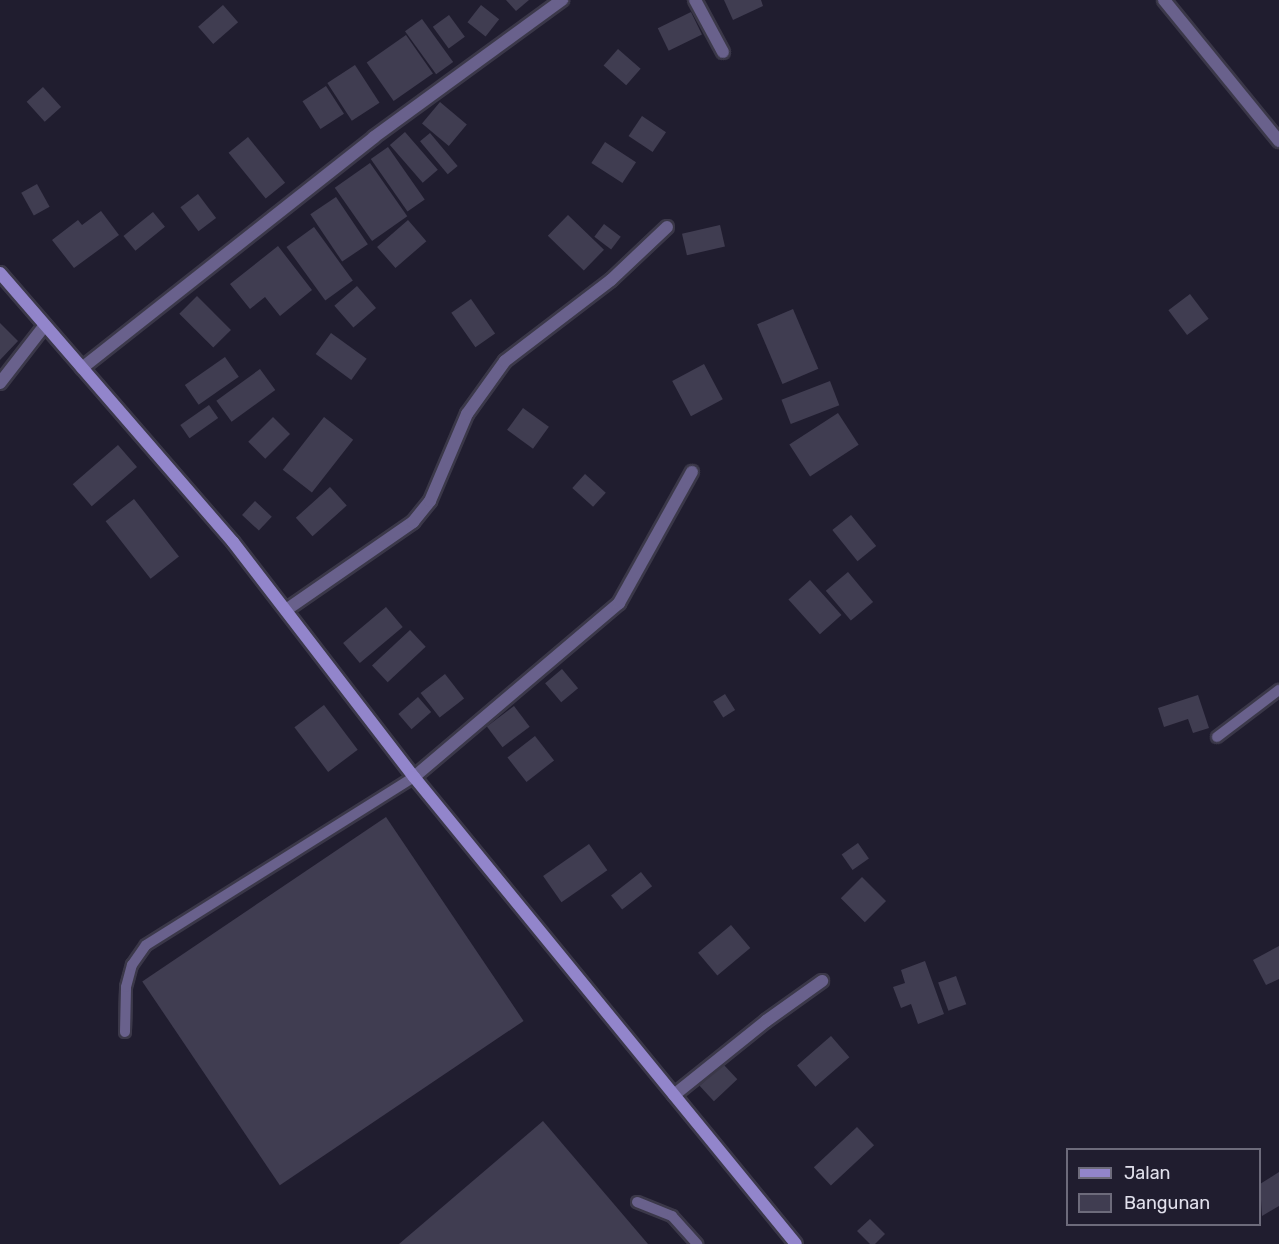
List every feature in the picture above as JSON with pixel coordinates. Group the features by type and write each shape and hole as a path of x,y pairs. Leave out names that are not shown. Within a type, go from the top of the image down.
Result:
{"street":[{"path":"82,368 365,144 562,0"},
{"path":"695,0 723,52"},
{"path":"1164,0 1279,141"},
{"path":"286,610 413,522 430,501 467,414 505,361 611,280 667,227"},
{"path":"0,273 233,542 414,777 796,1244"},
{"path":"0,383 45,325"},
{"path":"414,777 619,603 692,472"},
{"path":"674,1095 766,1021 822,981"}],"lane":[{"path":"1217,737 1279,690"},
{"path":"125,1032 126,987 132,964 146,945 414,777"},
{"path":"637,1202 672,1216 696,1244"}],"building":[{"path":"506,0 529,0 516,11"},
{"path":"724,0 761,0 763,6 733,20"},
{"path":"223,5 238,22 213,44 198,27"},
{"path":"481,5 499,19 486,36 467,22"},
{"path":"691,12 702,34 669,51 658,28"},
{"path":"449,15 465,37 449,49 433,27"},
{"path":"422,19 453,62 436,74 405,31"},
{"path":"406,35 433,74 394,101 367,63"},
{"path":"618,49 641,69 626,85 604,66"},
{"path":"355,65 380,103 352,121 327,83"},
{"path":"326,86 344,114 320,129 303,101"},
{"path":"43,87 61,107 45,122 27,102"},
{"path":"440,102 467,124 449,146 422,123"},
{"path":"642,116 666,132 653,152 629,136"},
{"path":"405,132 438,170 423,183 390,145"},
{"path":"430,133 458,166 448,174 420,141"},
{"path":"248,137 285,183 266,199 229,153"},
{"path":"605,142 636,162 622,183 591,163"},
{"path":"388,147 425,199 408,211 371,159"},
{"path":"370,163 407,216 372,241 335,188"},
{"path":"37,184 50,207 34,215 21,193"},
{"path":"198,194 216,218 198,231 180,207"},
{"path":"336,197 368,244 342,262 310,214"},
{"path":"101,211 119,235 74,268 52,240 78,220 82,225"},
{"path":"153,212 165,227 135,251 123,236"},
{"path":"568,215 604,250 584,271 548,236"},
{"path":"408,220 426,241 395,268 377,247"},
{"path":"604,224 621,237 611,249 594,237"},
{"path":"720,225 725,246 687,255 682,234"},
{"path":"314,227 353,280 325,300 286,247"},
{"path":"278,246 312,290 280,316 265,297 250,309 230,284"},
{"path":"357,286 376,308 353,328 334,306"},
{"path":"1190,294 1209,319 1187,335 1168,310"},
{"path":"197,296 231,330 213,348 179,314"},
{"path":"471,299 495,333 475,347 451,313"},
{"path":"793,309 818,369 782,384 757,324"},
{"path":"0,323 18,341 0,360"},
{"path":"331,333 367,359 351,380 316,354"},
{"path":"225,357 239,377 199,405 185,385"},
{"path":"704,364 723,399 691,416 672,381"},
{"path":"260,369 275,390 232,422 216,401"},
{"path":"830,381 839,405 791,424 781,400"},
{"path":"209,405 218,418 190,438 180,425"},
{"path":"523,408 549,427 533,449 507,430"},
{"path":"838,413 859,445 810,476 789,445"},
{"path":"273,417 290,434 265,459 248,442"},
{"path":"324,417 353,440 312,493 283,470"},
{"path":"118,445 137,467 92,506 73,484"},
{"path":"585,474 606,493 593,507 572,488"},
{"path":"330,487 347,506 313,536 296,518"},
{"path":"134,499 179,557 151,579 106,521"},
{"path":"255,501 272,517 259,531 242,515"},
{"path":"851,515 876,546 858,561 832,530"},
{"path":"848,572 873,602 851,621 826,591"},
{"path":"810,580 841,615 820,634 788,599"},
{"path":"386,607 403,627 360,663 343,643"},
{"path":"410,630 426,647 388,682 372,665"},
{"path":"562,669 578,688 561,702 545,683"},
{"path":"445,674 464,698 440,718 421,693"},
{"path":"725,694 735,710 723,718 713,701"},
{"path":"1198,695 1209,728 1193,733 1188,719 1164,727 1158,708"},
{"path":"418,697 431,712 411,729 398,714"},
{"path":"324,705 358,750 328,772 294,727"},
{"path":"514,706 530,727 502,747 487,726"},
{"path":"535,736 554,760 527,782 507,758"},
{"path":"386,817 524,1021 280,1185 142,981"},
{"path":"858,843 869,859 853,870 842,854"},
{"path":"589,844 607,870 561,902 543,876"},
{"path":"641,872 652,886 622,910 611,895"},
{"path":"862,877 886,901 865,922 841,898"},
{"path":"731,925 750,948 717,976 698,953"},
{"path":"1279,946 1279,979 1266,985 1253,960"},
{"path":"925,961 944,1014 918,1024 911,1004 901,1008 893,987 905,983 901,970"},
{"path":"956,976 966,1004 948,1011 938,982"},
{"path":"831,1036 849,1057 815,1087 797,1066"},
{"path":"723,1064 737,1079 714,1101 700,1086"},
{"path":"543,1121 648,1244 399,1244"},
{"path":"857,1127 874,1145 831,1186 814,1167"},
{"path":"1279,1172 1279,1206 1262,1216 1261,1200 1261,1183"},
{"path":"870,1219 885,1234 875,1244 870,1244 857,1231"}]}
